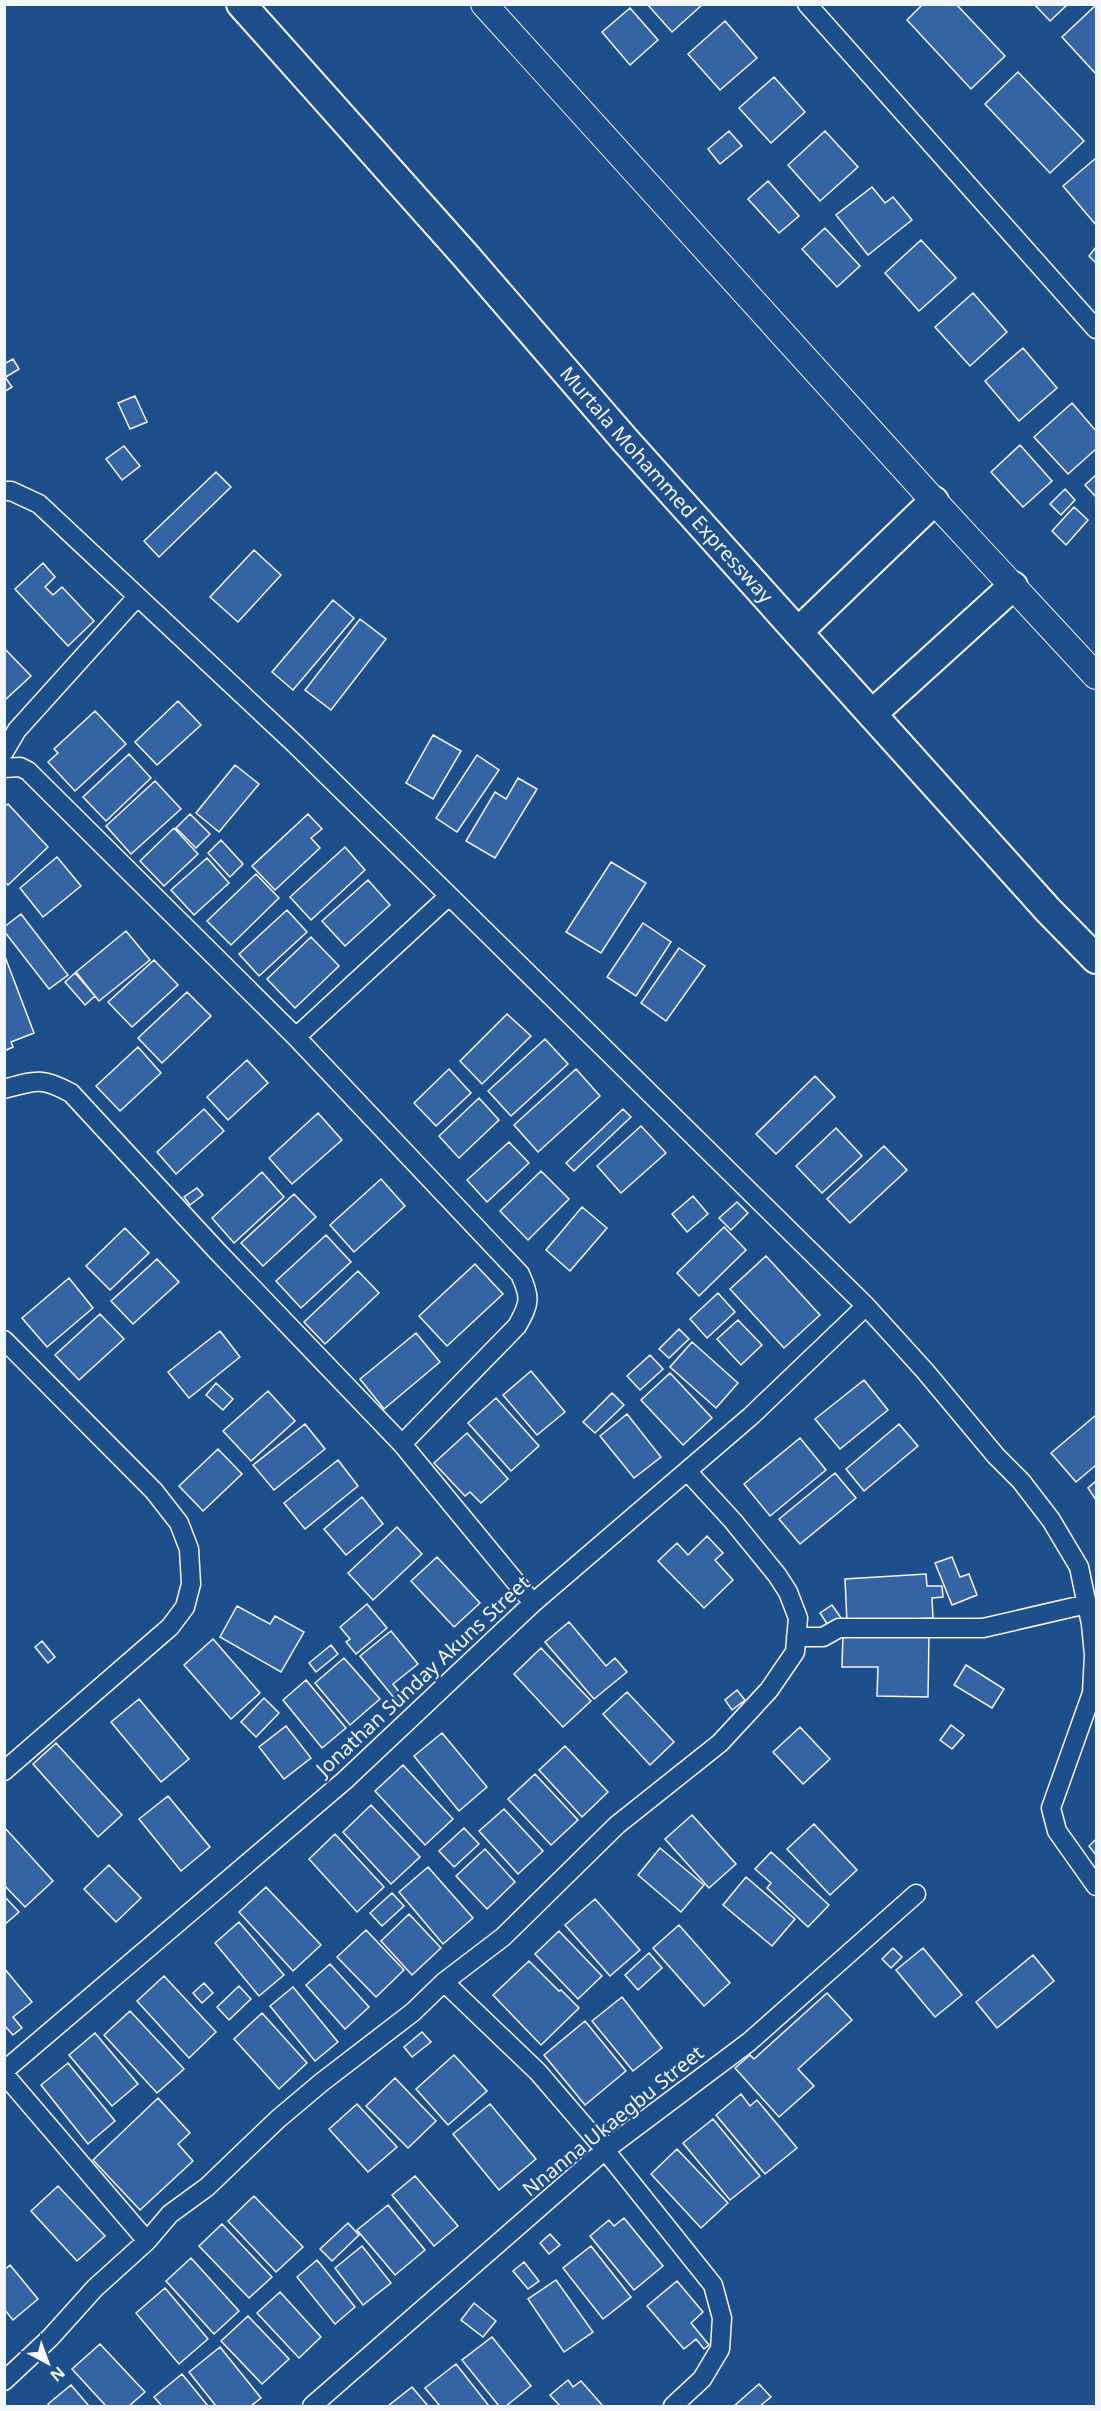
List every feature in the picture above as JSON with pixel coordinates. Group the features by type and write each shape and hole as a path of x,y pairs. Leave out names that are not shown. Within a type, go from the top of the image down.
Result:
{"main road":[{"name":"Murtala Mohammed Expressway","path":"241,4 465,255 625,440 1048,910 1096,959"},
{"path":"484,4 934,501 1096,676"},
{"path":"798,632 934,501"},
{"path":"872,714 1013,586"}],"street":[{"path":"807,4 1096,329"},
{"path":"4,491 11,491 39,504 295,744 866,1306 925,1371 1051,1520 1079,1568 1094,1654 1092,1694 1051,1808 1057,1832 1096,1886"},
{"path":"4,752 17,730 137,597"},
{"path":"4,768 20,766 28,771 296,1038 520,1274 528,1292 526,1310 517,1326 402,1444"},
{"path":"296,1038 449,896"},
{"path":"4,1089 30,1082 50,1081 71,1093 402,1444 533,1603"},
{"name":"Jonathan Sunday Akuns Street","path":"4,2072 344,1781 533,1603 752,1416 866,1306"},
{"path":"4,1340 154,1491 179,1523 189,1549 191,1584 185,1607 170,1627 4,1771"},
{"path":"4,2381 50,2338 95,2288 147,2241 170,2214 207,2187 279,2119 413,2012 444,1982 503,1937 617,1825 720,1743 769,1690 795,1652 798,1618 788,1592 777,1575 733,1521 688,1472"},
{"path":"796,1637 823,1637 839,1628 983,1628 1087,1604"},
{"name":"Nnanna Ukaegbu Street","path":"312,2406 605,2150 749,2042 916,1894"},
{"path":"444,1982 538,2072 605,2150 713,2285 722,2318 720,2349 702,2379 673,2406"},
{"path":"4,2072 147,2241"}],"building":[{"path":"647,4 703,4 672,32"},
{"path":"923,4 956,4 1005,56 971,89 907,20"},
{"path":"1034,4 1068,4 1050,21"},
{"path":"1096,5 1096,74 1062,37"},
{"path":"630,8 658,40 630,65 602,32"},
{"path":"725,21 757,58 720,90 688,54"},
{"path":"1018,72 1084,141 1050,173 985,104"},
{"path":"774,77 805,112 771,143 739,108"},
{"path":"729,131 742,146 720,164 708,149"},
{"path":"825,131 858,167 820,201 788,165"},
{"path":"1096,158 1096,225 1063,186"},
{"path":"768,181 799,216 779,233 748,199"},
{"path":"872,187 885,203 893,197 912,220 868,255 836,215"},
{"path":"825,228 860,266 837,287 802,249"},
{"path":"921,240 956,278 919,311 885,273"},
{"path":"1096,247 1096,263 1089,256"},
{"path":"973,293 1007,332 970,366 935,327"},
{"path":"1023,348 1057,388 1019,421 985,381"},
{"path":"13,359 19,369 6,377 4,364"},
{"path":"4,378 12,387 4,392"},
{"path":"135,396 147,422 130,429 118,403"},
{"path":"1072,403 1096,431 1096,449 1068,474 1034,437"},
{"path":"1020,445 1052,481 1023,507 991,472"},
{"path":"124,446 140,466 122,480 106,459"},
{"path":"216,472 231,487 159,557 144,541"},
{"path":"1096,475 1096,497 1085,485"},
{"path":"1065,489 1075,500 1061,515 1050,504"},
{"path":"1074,507 1088,520 1066,545 1052,531"},
{"path":"254,550 281,575 238,622 210,597"},
{"path":"43,563 55,577 45,587 53,595 62,587 94,621 68,646 15,589"},
{"path":"333,600 354,618 293,690 272,672"},
{"path":"360,619 386,639 331,710 305,690"},
{"path":"4,648 31,676 5,700 4,700"},
{"path":"178,701 201,725 157,765 135,742"},
{"path":"95,711 126,744 75,791 48,762 58,753 54,749"},
{"path":"433,735 461,751 433,799 406,783"},
{"path":"129,754 151,778 106,821 83,797"},
{"path":"477,755 499,770 457,832 436,818"},
{"path":"235,765 259,784 219,832 196,813"},
{"path":"518,778 537,789 495,858 466,841 495,792 506,799"},
{"path":"155,781 181,809 131,854 106,826"},
{"path":"8,804 48,847 8,885 4,881 4,807"},
{"path":"190,814 210,834 196,848 176,828"},
{"path":"308,814 322,829 311,838 320,848 275,890 252,866"},
{"path":"174,828 198,854 164,886 140,861"},
{"path":"221,840 243,864 230,877 208,853"},
{"path":"345,847 365,870 311,920 290,897"},
{"path":"57,857 81,886 43,917 20,888"},
{"path":"207,858 229,883 194,915 171,890"},
{"path":"611,862 646,883 601,953 566,932"},
{"path":"256,874 279,898 231,945 207,921"},
{"path":"368,880 390,905 345,946 322,921"},
{"path":"287,910 307,932 259,976 239,954"},
{"path":"21,914 68,975 49,989 4,931 4,927"},
{"path":"643,923 671,942 636,996 607,977"},
{"path":"126,931 150,960 99,1001 76,972"},
{"path":"311,937 339,966 295,1008 267,979"},
{"path":"679,948 705,966 666,1021 641,1003"},
{"path":"4,954 34,1033 11,1042 13,1047 4,1051"},
{"path":"154,960 178,985 132,1027 108,1002"},
{"path":"75,973 95,996 85,1005 65,982"},
{"path":"187,992 211,1016 162,1063 138,1038"},
{"path":"507,1014 531,1036 482,1084 460,1061"},
{"path":"545,1039 568,1064 511,1116 488,1091"},
{"path":"138,1047 161,1073 120,1111 96,1086"},
{"path":"247,1060 268,1083 228,1120 207,1097"},
{"path":"449,1069 471,1093 436,1126 414,1103"},
{"path":"576,1069 600,1096 538,1152 514,1125"},
{"path":"815,1076 835,1097 776,1154 756,1134"},
{"path":"479,1098 499,1120 459,1158 439,1136"},
{"path":"204,1109 224,1131 176,1174 157,1152"},
{"path":"623,1109 631,1117 574,1171 566,1163"},
{"path":"318,1113 342,1140 292,1184 269,1158"},
{"path":"641,1126 666,1153 621,1193 597,1166"},
{"path":"836,1128 862,1156 822,1193 796,1166"},
{"path":"509,1142 529,1163 487,1202 467,1180"},
{"path":"884,1146 907,1170 850,1223 827,1199"},
{"path":"541,1171 569,1199 528,1240 500,1211"},
{"path":"262,1172 284,1197 234,1243 212,1218"},
{"path":"381,1179 405,1206 354,1252 330,1225"},
{"path":"197,1188 203,1195 190,1205 184,1197"},
{"path":"294,1194 316,1217 263,1266 241,1243"},
{"path":"693,1196 708,1214 687,1232 672,1214"},
{"path":"737,1202 748,1213 731,1230 719,1218"},
{"path":"582,1207 607,1228 570,1271 546,1250"},
{"path":"724,1227 746,1250 699,1296 677,1273"},
{"path":"125,1228 149,1253 110,1290 86,1266"},
{"path":"326,1235 351,1262 301,1308 276,1281"},
{"path":"766,1256 820,1315 784,1348 730,1289"},
{"path":"157,1259 179,1282 133,1324 111,1301"},
{"path":"475,1264 503,1294 447,1346 419,1316"},
{"path":"358,1271 379,1293 325,1344 304,1322"},
{"path":"69,1278 93,1308 47,1347 22,1318"},
{"path":"718,1293 735,1312 707,1338 690,1319"},
{"path":"100,1314 124,1339 79,1380 55,1355"},
{"path":"738,1320 762,1345 741,1365 717,1339"},
{"path":"679,1329 689,1339 669,1358 659,1349"},
{"path":"220,1331 240,1357 189,1398 168,1372"},
{"path":"416,1333 440,1362 384,1409 360,1379"},
{"path":"692,1342 738,1383 716,1408 670,1367"},
{"path":"650,1355 663,1369 640,1390 627,1376"},
{"path":"531,1371 565,1412 537,1435 503,1395"},
{"path":"670,1373 712,1418 683,1445 641,1400"},
{"path":"864,1380 888,1410 840,1449 815,1419"},
{"path":"216,1383 233,1399 223,1410 206,1395"},
{"path":"268,1391 295,1421 251,1461 223,1431"},
{"path":"612,1393 624,1405 595,1433 583,1422"},
{"path":"496,1398 539,1446 511,1471 468,1423"},
{"path":"627,1414 661,1457 634,1478 600,1436"},
{"path":"1096,1415 1096,1465 1076,1482 1051,1453"},
{"path":"305,1424 325,1449 274,1490 253,1465"},
{"path":"899,1424 918,1446 864,1491 846,1469"},
{"path":"467,1433 508,1479 481,1503 470,1492 465,1496 434,1463"},
{"path":"800,1438 826,1470 770,1516 744,1484"},
{"path":"218,1449 242,1474 203,1511 179,1486"},
{"path":"338,1460 358,1486 305,1529 284,1503"},
{"path":"835,1473 856,1498 800,1544 779,1519"},
{"path":"1096,1481 1096,1500 1088,1488"},
{"path":"362,1497 383,1524 346,1555 324,1529"},
{"path":"397,1527 422,1554 373,1600 348,1573"},
{"path":"707,1536 723,1553 715,1560 733,1580 704,1608 658,1561 677,1543 688,1555"},
{"path":"437,1557 480,1603 454,1627 411,1581"},
{"path":"952,1557 960,1577 969,1574 977,1595 952,1605 935,1563"},
{"path":"926,1574 927,1586 942,1586 943,1597 932,1598 933,1618 847,1623 845,1579"},
{"path":"367,1604 387,1628 356,1654 346,1642 350,1639 340,1627"},
{"path":"832,1605 844,1622 831,1630 820,1613"},
{"path":"237,1606 270,1624 275,1616 304,1632 281,1672 220,1637"},
{"path":"569,1622 606,1666 615,1658 627,1672 594,1699 545,1642"},
{"path":"391,1631 418,1664 393,1684 405,1699 399,1704 360,1656"},
{"path":"843,1633 929,1634 928,1697 877,1696 878,1667 842,1667"},
{"path":"213,1639 260,1693 231,1719 184,1665"},
{"path":"42,1641 55,1657 48,1663 35,1647"},
{"path":"331,1645 338,1654 316,1672 309,1663"},
{"path":"541,1648 591,1701 563,1727 514,1674"},
{"path":"344,1658 380,1699 350,1725 315,1683"},
{"path":"966,1665 1004,1689 992,1708 954,1685"},
{"path":"306,1680 346,1728 322,1748 283,1700"},
{"path":"737,1690 745,1700 732,1710 725,1700"},
{"path":"627,1692 674,1742 650,1765 603,1714"},
{"path":"264,1698 279,1713 256,1737 241,1722"},
{"path":"139,1699 189,1759 161,1782 111,1722"},
{"path":"951,1725 964,1735 952,1749 940,1740"},
{"path":"286,1726 311,1758 284,1779 259,1747"},
{"path":"800,1727 830,1759 803,1784 773,1752"},
{"path":"442,1733 487,1787 459,1811 414,1756"},
{"path":"56,1743 122,1815 98,1837 33,1764"},
{"path":"565,1746 608,1792 582,1817 539,1770"},
{"path":"403,1765 453,1819 425,1845 375,1791"},
{"path":"535,1774 578,1820 551,1845 508,1799"},
{"path":"168,1796 210,1847 181,1871 139,1819"},
{"path":"371,1805 420,1857 391,1884 343,1832"},
{"path":"504,1809 543,1851 518,1874 479,1831"},
{"path":"692,1815 736,1864 709,1888 665,1839"},
{"path":"814,1824 857,1870 830,1895 787,1849"},
{"path":"5,1828 53,1881 25,1907 4,1885"},
{"path":"464,1828 479,1844 454,1867 439,1851"},
{"path":"335,1834 384,1887 357,1912 309,1859"},
{"path":"1096,1839 1096,1855 1089,1846"},
{"path":"660,1848 704,1885 681,1912 638,1875"},
{"path":"485,1849 515,1882 487,1909 456,1876"},
{"path":"771,1852 829,1905 808,1927 767,1888 771,1883 755,1869"},
{"path":"109,1865 141,1898 116,1922 84,1889"},
{"path":"428,1867 473,1918 443,1944 399,1892"},
{"path":"746,1877 795,1919 772,1946 723,1905"},
{"path":"266,1887 321,1945 293,1971 239,1912"},
{"path":"392,1893 404,1906 382,1926 370,1913"},
{"path":"4,1896 19,1912 4,1925"},
{"path":"595,1899 640,1950 610,1976 565,1925"},
{"path":"409,1914 441,1948 412,1975 381,1941"},
{"path":"239,1922 284,1975 259,1996 215,1943"},
{"path":"679,1925 730,1983 704,2006 653,1948"},
{"path":"366,1930 404,1970 376,1997 337,1957"},
{"path":"559,1931 602,1976 578,1999 535,1954"},
{"path":"893,1948 902,1957 891,1968 882,1959"},
{"path":"923,1948 962,1995 935,2017 896,1970"},
{"path":"649,1953 662,1968 638,1990 625,1975"},
{"path":"1033,1955 1054,1981 997,2028 976,2002"},
{"path":"529,1961 579,2008 541,2045 493,1995"},
{"path":"330,1964 369,2007 345,2029 306,1985"},
{"path":"4,1968 32,2002 13,2017 22,2028 13,2035 4,2025"},
{"path":"164,1976 216,2032 189,2058 137,2001"},
{"path":"204,1983 213,1993 202,2003 193,1993"},
{"path":"239,1986 251,1999 229,2020 217,2007"},
{"path":"293,1987 338,2042 315,2061 270,2006"},
{"path":"827,1993 852,2020 798,2069 814,2086 779,2117 735,2068 750,2055 754,2059"},
{"path":"622,1997 662,2048 633,2071 592,2021"},
{"path":"130,2011 184,2069 157,2093 104,2035"},
{"path":"262,2013 307,2063 279,2089 234,2039"},
{"path":"585,2021 626,2071 585,2105 544,2055"},
{"path":"422,2032 431,2042 412,2057 404,2047"},
{"path":"95,2033 138,2084 112,2106 69,2055"},
{"path":"454,2055 487,2091 448,2125 416,2089"},
{"path":"68,2063 115,2121 88,2144 41,2085"},
{"path":"395,2078 436,2121 408,2148 366,2106"},
{"path":"741,2094 750,2106 757,2100 797,2148 765,2174 716,2115"},
{"path":"158,2098 190,2133 178,2144 193,2161 140,2210 93,2160"},
{"path":"357,2104 397,2147 368,2172 329,2129"},
{"path":"490,2104 536,2159 499,2190 453,2134"},
{"path":"713,2119 760,2176 730,2200 683,2143"},
{"path":"677,2149 728,2203 701,2228 651,2174"},
{"path":"415,2176 458,2226 434,2246 392,2195"},
{"path":"58,2186 105,2236 77,2261 31,2211"},
{"path":"254,2196 303,2247 276,2272 228,2221"},
{"path":"388,2205 425,2250 395,2275 357,2230"},
{"path":"624,2218 663,2266 634,2290 590,2236 609,2220 614,2226"},
{"path":"348,2223 359,2235 332,2261 320,2249"},
{"path":"222,2224 272,2277 249,2298 199,2246"},
{"path":"550,2234 560,2245 549,2254 540,2243"},
{"path":"362,2246 391,2283 363,2305 335,2268"},
{"path":"591,2246 631,2297 603,2319 563,2268"},
{"path":"191,2258 239,2311 214,2334 166,2281"},
{"path":"317,2260 355,2307 335,2324 297,2277"},
{"path":"524,2262 539,2281 528,2289 513,2271"},
{"path":"10,2265 38,2299 13,2320 4,2309 4,2270"},
{"path":"556,2280 593,2332 564,2352 528,2299"},
{"path":"677,2281 703,2312 691,2323 709,2345 704,2349 696,2339 684,2349 647,2306"},
{"path":"165,2288 208,2339 179,2364 136,2313"},
{"path":"280,2292 321,2337 299,2358 257,2313"},
{"path":"474,2303 496,2321 483,2337 461,2320"},
{"path":"248,2316 289,2359 262,2384 221,2341"},
{"path":"492,2337 531,2386 506,2406 499,2406 462,2360"},
{"path":"100,2344 145,2392 129,2406 106,2406 72,2369"},
{"path":"220,2347 261,2398 251,2406 216,2406 189,2372"},
{"path":"456,2364 489,2406 440,2406 425,2388"},
{"path":"182,2374 208,2406 162,2406 154,2397"},
{"path":"568,2380 573,2387 581,2381 603,2406 560,2406 550,2395"},
{"path":"759,2384 771,2397 760,2406 734,2406"},
{"path":"71,2385 89,2406 50,2406 48,2404"},
{"path":"412,2387 428,2406 388,2406"}]}
